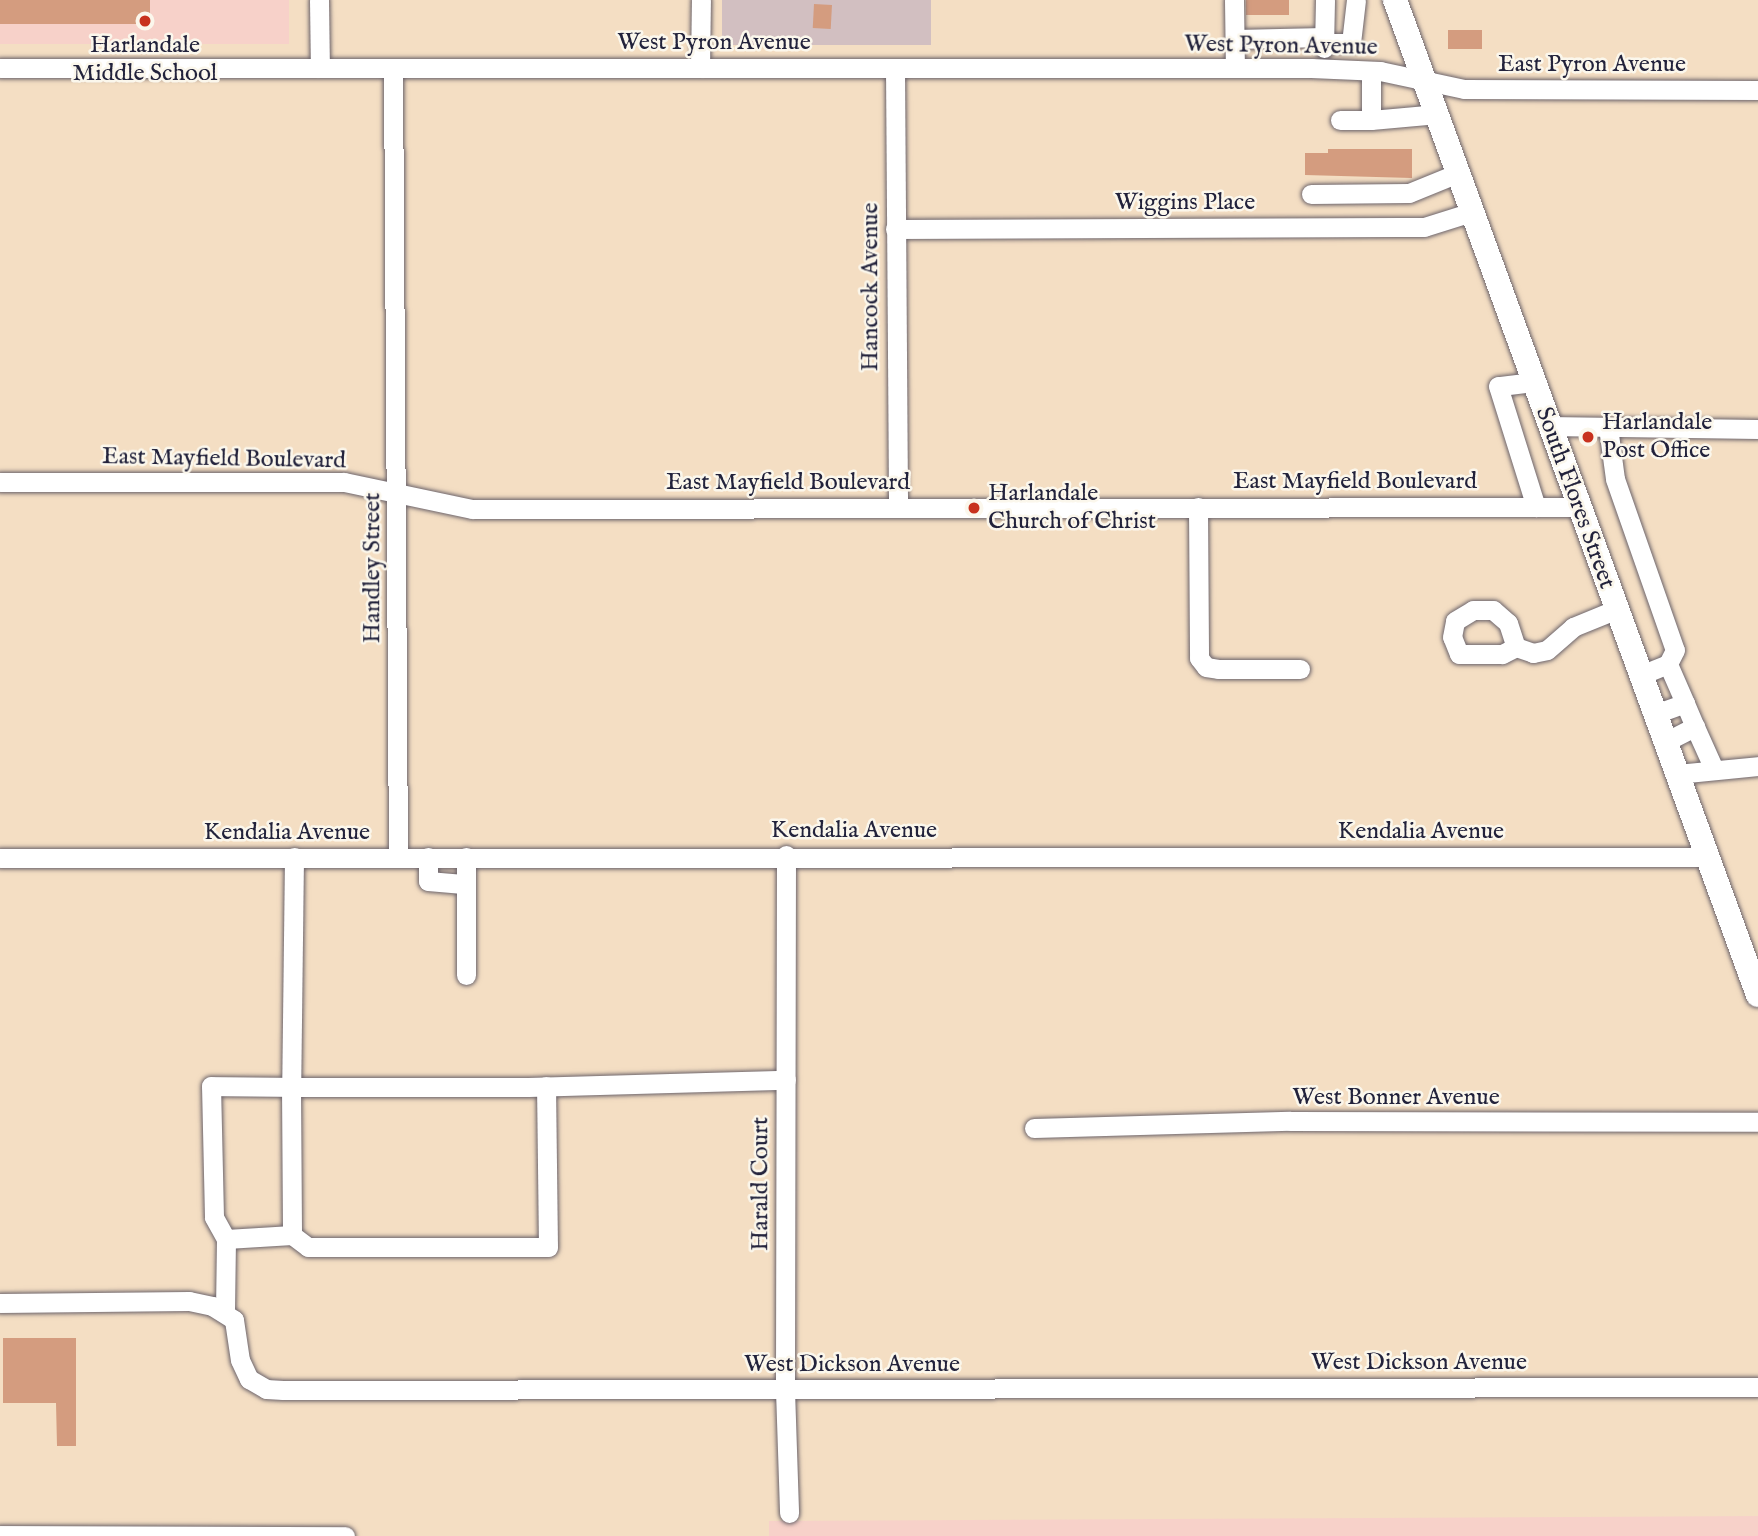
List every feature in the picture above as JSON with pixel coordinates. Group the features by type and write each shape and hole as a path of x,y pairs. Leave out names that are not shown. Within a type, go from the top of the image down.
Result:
{"main road":[{"name":"South Flores Street","path":"1395,0 1427,81 1548,426 1757,988"}],"street":[{"path":"319,0 320,68"},
{"path":"700,68 701,0"},
{"path":"1234,0 1235,68"},
{"path":"1324,68 1325,0"},
{"path":"1235,38 1352,43 1356,0"},
{"name":"West Pyron Avenue","path":"0,68 1324,68 1371,71 1427,81"},
{"name":"Handley Street","path":"393,68 398,858"},
{"name":"Hancock Avenue","path":"895,68 898,506"},
{"path":"1371,71 1371,120"},
{"name":"East Pyron Avenue","path":"1427,81 1464,89 1758,90"},
{"path":"1340,120 1438,114"},
{"path":"1311,194 1409,193 1458,173"},
{"path":"1383,193 1383,227"},
{"name":"Wiggins Place","path":"895,229 1424,227 1472,212"},
{"path":"1532,382 1498,386 1536,507"},
{"path":"1548,426 1758,429"},
{"path":"1608,427 1615,479 1675,650 1668,664 1641,675"},
{"name":"East Mayfield Boulevard","path":"0,482 344,482 472,509 898,506 1579,507"},
{"path":"1198,507 1199,659 1206,667 1218,669 1300,669"},
{"path":"1516,646 1533,653 1547,650 1573,627 1617,609"},
{"path":"1668,664 1713,767"},
{"path":"1655,714 1685,703"},
{"path":"1665,742 1695,727"},
{"path":"1677,774 1713,767 1758,766"},
{"name":"Kendalia Avenue","path":"0,858 786,855 1707,857"},
{"name":"Harald Court","path":"786,855 785,1390 789,1513"},
{"path":"466,857 466,975"},
{"path":"292,1235 294,858"},
{"path":"428,858 428,881 466,884"},
{"path":"0,1303 189,1301 225,1311 226,1239 214,1217 211,1086 546,1086 786,1080"},
{"path":"226,1239 292,1235 307,1247 548,1247 546,1086"},
{"name":"West Bonner Avenue","path":"1034,1128 1290,1121 1758,1122"},
{"name":"West Dickson Avenue","path":"225,1311 234,1320 243,1371 266,1389 1758,1387"},
{"path":"0,1535 345,1536"}],"shaded area":[{"name":"Harlandale Middle School","path":"0,0 289,0 289,44 0,44"},
{"path":"722,0 931,0 931,45 722,45"},
{"path":"1758,1516 1758,1536 769,1536 769,1521"}],"building":[{"path":"0,0 150,0 150,24 0,24"},
{"path":"1246,0 1289,0 1289,15 1246,15"},
{"path":"814,4 832,5 831,29 813,28"},
{"path":"1448,30 1482,30 1482,49 1448,49"},
{"path":"1328,149 1412,149 1412,178 1305,175 1305,153 1328,153"},
{"path":"3,1338 76,1338 76,1446 57,1446 56,1403 3,1403"}],"place":[{"name":"Harlandale Middle School","path":"145,21"},
{"name":"Harlandale Post Office","path":"1588,437"},
{"name":"Harlandale Church of Christ","path":"974,508"}]}
